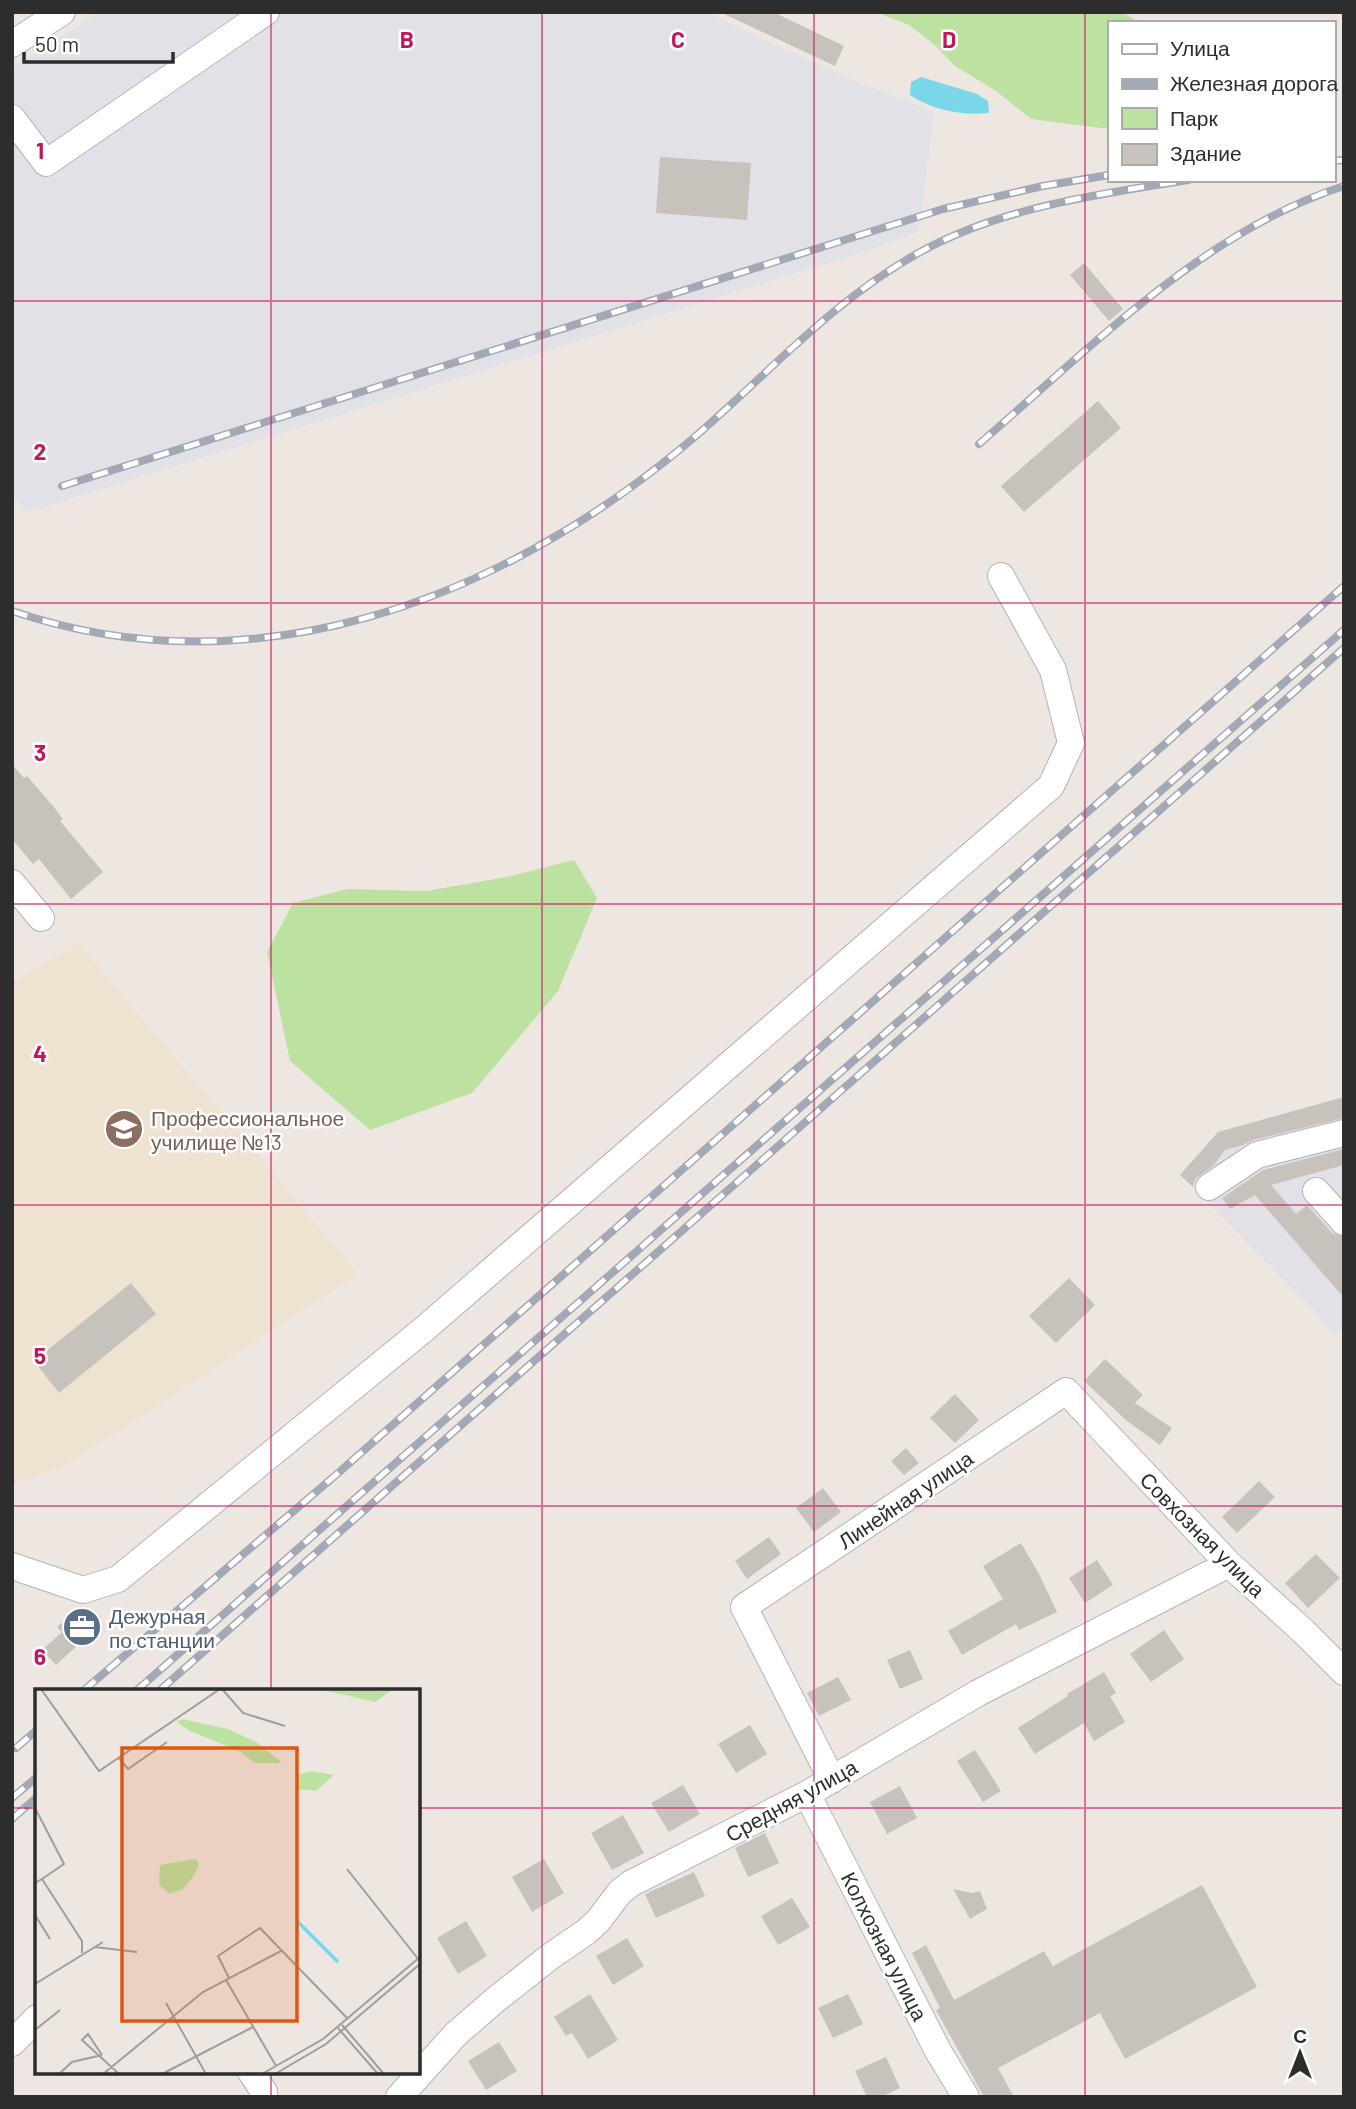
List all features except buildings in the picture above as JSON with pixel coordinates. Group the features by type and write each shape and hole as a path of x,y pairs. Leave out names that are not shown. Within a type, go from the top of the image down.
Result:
{"street":[{"path":"12,44 62,12"},
{"path":"12,118 46,163 266,12"},
{"path":"12,1566 83,1590 118,1579 423,1330 1051,786 1071,743 1053,670 1001,576"},
{"path":"12,883 41,918"},
{"path":"1209,1187 1257,1155 1344,1133"},
{"path":"1316,1191 1344,1222"},
{"name":"Совхозная улица","path":"1066,1391 1229,1564 1344,1672"},
{"name":"Линейная улица","path":"832,1780 744,1606 1066,1391"},
{"name":"Средняя улица","path":"413,2086 456,2034 551,1956 586,1932 630,1884 807,1794 978,1693 1229,1564"},
{"name":"Колхозная улица","path":"807,1794 938,2051 965,2097"},
{"path":"12,2043 35,2020"}],"shaded area":[{"path":"99,12 705,12 855,81 934,112 919,232 854,255 28,512 12,495 12,68"},
{"name":"Профессиональное училище №13","path":"79,944 358,1274 66,1465 12,1484 12,983"},
{"path":"1344,1097 1344,1326 1336,1334 1180,1175 1218,1132"}],"green space":[{"path":"876,12 1121,12 1137,21 1108,21 1108,129 1031,119 996,91 955,66 936,46 909,25"},
{"path":"574,860 597,898 558,991 472,1093 370,1130 290,1061 267,952 293,903 347,889 426,891 507,877"}],"water":[{"path":"921,77 977,94 988,101 989,113 968,114 928,105 910,95 911,82"}],"railway":[{"path":"1335,161 1344,160"},
{"path":"62,486 943,209 1043,186 1108,175"},
{"path":"12,611 102,634 192,641 281,636 368,617 452,588 533,549 611,501 684,446 827,317 857,293 922,251 985,223 1018,213 1086,197 1176,182"},
{"path":"979,444 1105,333 1196,263 1243,232 1293,206 1344,186"},
{"path":"85,1689 337,1474 1344,586"},
{"path":"138,1689 1344,630"},
{"path":"161,1689 1344,648"},
{"path":"16,1748 35,1732"},
{"path":"12,1798 35,1779"},
{"path":"12,1819 35,1799"}],"place":[{"name":"Профессиональное училище №13","path":"124,1129"},
{"name":"Дежурная по станции","path":"82,1627"}]}
